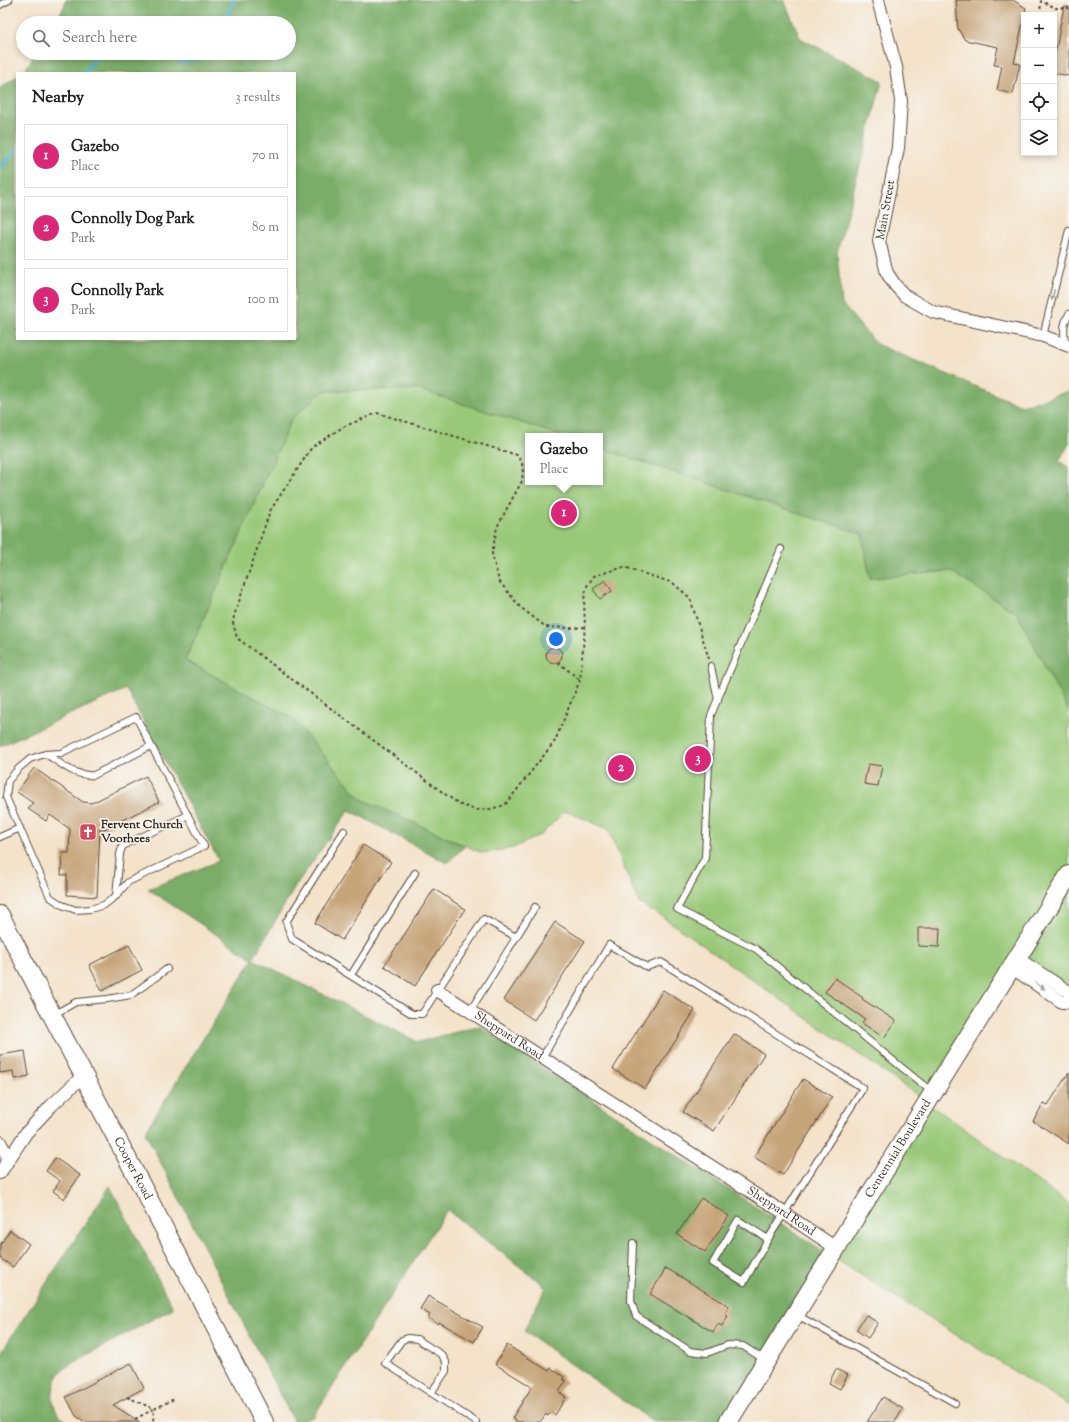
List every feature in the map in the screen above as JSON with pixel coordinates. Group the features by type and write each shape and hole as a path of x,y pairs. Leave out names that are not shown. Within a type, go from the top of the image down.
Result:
{"main road":[{"name":"Centennial Boulevard","path":"728,1422 1069,875"},
{"name":"Cooper Road","path":"0,915 264,1422"}],"street":[{"name":"Main Street","path":"878,0 896,67 901,101 898,148 879,241 887,273 905,296 933,312 1043,336 1068,345"},
{"path":"1014,963 1069,992"},
{"path":"1014,963 1062,1002 1069,1002"},
{"name":"Sheppard Road","path":"437,990 836,1248"},
{"path":"0,1173 31,1128 51,1106 83,1076"},
{"path":"0,1142 9,1158"}],"lane":[{"path":"0,5 9,0"},
{"path":"1043,336 1069,230"},
{"name":"Main Street","path":"1068,345 1064,335 1064,328 1069,314"},
{"path":"781,549 711,715 705,858 676,909 756,949 933,1093"},
{"path":"711,666 718,700"},
{"path":"136,716 151,746 204,846 128,882 116,896 104,905 90,909 76,910 62,905 50,896 6,797 8,781 18,769 30,760 45,754 61,753 136,716"},
{"path":"45,754 78,774 86,776 94,775 151,746"},
{"path":"116,896 122,847 188,815"},
{"path":"0,837 20,828"},
{"path":"344,831 286,922 292,939 412,1014 422,1014 484,919 516,937"},
{"path":"351,975 415,872"},
{"path":"470,1011 535,907"},
{"path":"542,1058 609,945 646,968 661,962 863,1088 768,1239 744,1282 713,1262 738,1220 768,1239"},
{"path":"52,1015 76,1002 130,995 167,969"},
{"path":"633,1243 631,1301 636,1316 690,1351 707,1353 728,1345 743,1346 766,1360"},
{"path":"795,1314 955,1403"},
{"path":"431,1393 446,1369 445,1360 442,1356 417,1339 408,1338 402,1340 385,1363 431,1393 476,1422"}],"path":[{"path":"1040,12 1041,0 1056,8 1069,8"},
{"path":"1055,12 1056,8"},
{"path":"584,627 546,627 520,607 499,582 492,554 497,527 522,481 522,463 517,455 377,413 343,428 312,447 270,511 234,616 233,623 237,638 449,797 461,805 476,810 490,809 505,805 555,740 580,680 584,627 584,599 587,586 594,576 624,567 673,583 690,598 711,666"},
{"path":"558,662 580,680"},
{"path":"127,1397 154,1409"},
{"path":"135,1419 174,1399"},
{"path":"153,1422 154,1409"}],"green space":[{"path":"66,0 784,0 800,38 882,81 837,253 842,304 876,344 1022,406 1069,391 1069,444 1059,461 1069,468 1069,712 1017,613 950,571 870,578 862,534 603,449 603,433 553,433 417,389 324,391 292,418 185,660 292,718 361,799 465,846 447,863 349,810 298,882 253,959 148,889 219,861 126,689 0,746 0,88 16,77 16,340 296,340 296,72 22,72 31,60 296,60 296,16 58,16 64,7"},
{"path":"417,389 553,433 525,433 525,485 603,485 603,449 862,534 870,578 950,571 1017,613 1069,712 1069,992 1017,958 927,1102 664,918 639,903 608,829 565,811 542,834 513,848 482,853 361,799 292,718 185,661 292,418 324,391"},
{"path":"253,959 418,1042 479,1026 831,1256 727,1422 654,1422 524,1331 546,1287 447,1210 313,1417 294,1422 145,1132"},
{"path":"927,1102 1069,1204 1069,1406 831,1256"},
{"path":"110,1186 173,1308 71,1364 62,1371 55,1382 53,1399 59,1415 69,1422 0,1422 0,1354"}],"building":[{"path":"956,0 1013,0 1026,8 1025,12 1021,12 1021,31 1014,63 1020,64 1013,94 997,90 1002,66 994,65 998,47 965,40 958,29"},
{"path":"1064,6 1069,7 1069,76 1057,74 1057,44"},
{"path":"605,580 612,591 600,599 593,589"},
{"path":"551,647 557,647 562,652 560,661 557,663 551,663 546,658 546,652"},
{"path":"868,764 882,766 878,786 864,784"},
{"name":"Fervent Church Voorhees","path":"34,768 83,802 92,803 146,776 159,802 104,829 100,829 97,897 67,895 67,875 61,875 62,853 69,853 70,829 50,815 46,821 28,809 33,803 17,792"},
{"path":"363,845 391,862 342,940 315,923"},
{"path":"434,889 465,909 415,986 384,966"},
{"path":"555,922 585,941 534,1020 504,1000"},
{"path":"918,928 940,928 939,947 918,946"},
{"path":"129,945 142,970 102,991 89,965"},
{"path":"835,978 863,998 862,999 896,1021 884,1038 862,1023 865,1019 825,992"},
{"path":"663,990 695,1010 645,1089 613,1069"},
{"path":"734,1034 764,1054 714,1131 683,1112"},
{"path":"25,1051 29,1076 14,1079 13,1071 0,1073 0,1055"},
{"path":"1069,1072 1069,1144 1033,1121 1044,1103 1048,1105"},
{"path":"803,1079 832,1097 783,1175 754,1157"},
{"path":"55,1158 80,1175 64,1199 53,1191 60,1181 46,1171"},
{"path":"701,1198 729,1216 705,1252 677,1234"},
{"path":"10,1230 29,1244 13,1267 0,1258 0,1245"},
{"path":"666,1268 729,1306 725,1314 728,1316 722,1326 718,1324 713,1332 650,1294"},
{"path":"428,1296 483,1327 474,1342 439,1322 438,1324 428,1318 430,1315 420,1309"},
{"path":"866,1315 878,1323 868,1338 856,1330"},
{"path":"507,1345 549,1371 551,1368 564,1377 563,1379 566,1381 559,1392 566,1397 555,1415 551,1412 548,1416 546,1414 540,1422 518,1422 512,1418 532,1387 495,1364"},
{"path":"131,1363 144,1388 113,1405 140,1422 85,1422 76,1416 66,1397"},
{"path":"836,1369 848,1375 840,1389 829,1383"},
{"path":"883,1397 903,1409 895,1422 867,1422"}],"waterway":[{"path":"226,16 234,0"},
{"path":"84,72 95,60"},
{"path":"177,60 181,62 192,60"},
{"path":"0,168 16,150"}],"place":[{"name":"Gazebo","path":"564,513"},
{"name":"Connolly Park","path":"698,759"},
{"name":"Connolly Dog Park","path":"621,768"},
{"name":"Fervent Church Voorhees","path":"88,832"}]}
